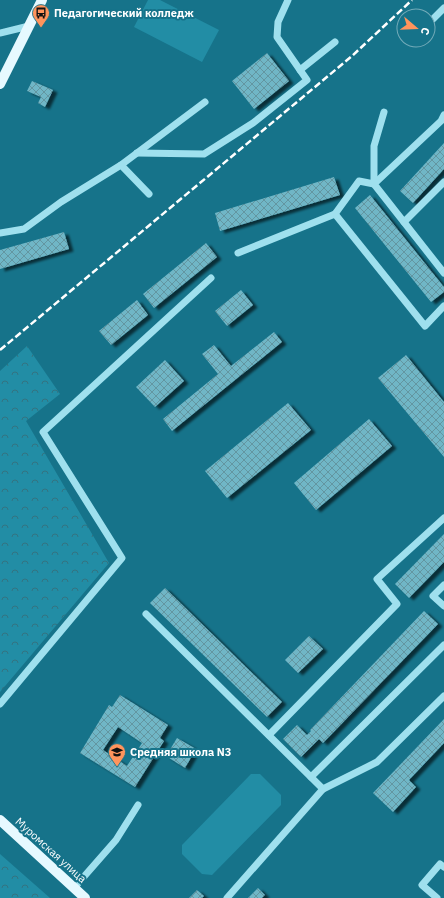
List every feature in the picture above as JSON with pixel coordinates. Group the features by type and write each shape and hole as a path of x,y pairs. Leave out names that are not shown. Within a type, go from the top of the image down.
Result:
{"main road":[{"path":"0,84 42,0"},
{"name":"Муромская улица","path":"0,820 85,898"}],"street":[{"path":"137,153 204,154 253,123 307,80 277,37 278,22 288,0"},
{"path":"436,16 444,8"},
{"path":"1,30 29,26"},
{"path":"300,70 335,42"},
{"path":"0,233 24,230 60,202 137,153 205,102"},
{"path":"384,112 374,146 374,184 444,273"},
{"path":"374,184 441,121 444,115"},
{"path":"121,164 149,194"},
{"path":"238,253 335,214 360,181 374,184"},
{"path":"404,222 444,182"},
{"path":"335,214 425,326 444,306"},
{"path":"0,704 122,558 43,432 211,278"},
{"path":"269,735 397,604 377,579 444,518"},
{"path":"444,585 433,596 444,606"},
{"path":"146,614 323,789"},
{"path":"311,777 444,645"},
{"path":"227,898 323,789 377,762 444,696"},
{"path":"74,888 116,840 138,805"},
{"path":"437,898 422,885 440,864 444,867"}],"green space":[{"path":"148,0 160,0 219,30 202,62 134,27"},
{"path":"27,346 60,394 26,421 109,563 0,692 0,371"},
{"path":"251,774 260,774 281,795 281,805 212,875 202,874 182,854 182,845"},
{"path":"0,854 50,898 0,898"}],"building":[{"path":"267,53 289,81 254,109 232,81"},
{"path":"32,81 53,90 45,107 38,103 41,97 27,91"},
{"path":"444,143 444,169 413,203 400,191"},
{"path":"334,177 340,195 220,231 215,213"},
{"path":"370,195 444,287 444,292 431,302 355,208"},
{"path":"64,232 69,249 0,269 0,250"},
{"path":"206,243 217,257 154,308 143,294"},
{"path":"241,290 253,305 227,326 215,311"},
{"path":"137,300 148,315 111,345 99,331"},
{"path":"274,332 282,342 172,431 163,419 218,374 202,354 214,345 231,366"},
{"path":"406,355 444,402 444,457 378,378"},
{"path":"165,360 184,381 155,407 136,387"},
{"path":"288,403 311,430 227,498 205,471"},
{"path":"369,419 392,446 316,510 294,483"},
{"path":"444,534 444,562 409,598 395,584"},
{"path":"165,588 282,702 267,717 150,603"},
{"path":"424,611 438,624 323,743 319,739 301,757 283,739 297,725 307,735 311,731 310,730"},
{"path":"309,636 323,649 298,673 285,660"},
{"path":"120,695 168,725 160,738 164,741 135,787 80,753 109,705 112,707","holes":["118,727 142,743 127,766 103,750"]},
{"path":"444,719 444,743 409,780 416,787 393,812 373,793"},
{"path":"177,738 196,749 185,768 166,756"},
{"path":"258,888 265,895 262,898 248,898"},
{"path":"197,890 204,896 202,898 189,898"}],"railway":[{"path":"0,350 352,56 412,0"}],"place":[{"name":"Педагогический колледж","path":"41,28"},
{"name":"Средняя школа N3","path":"117,767"}]}
